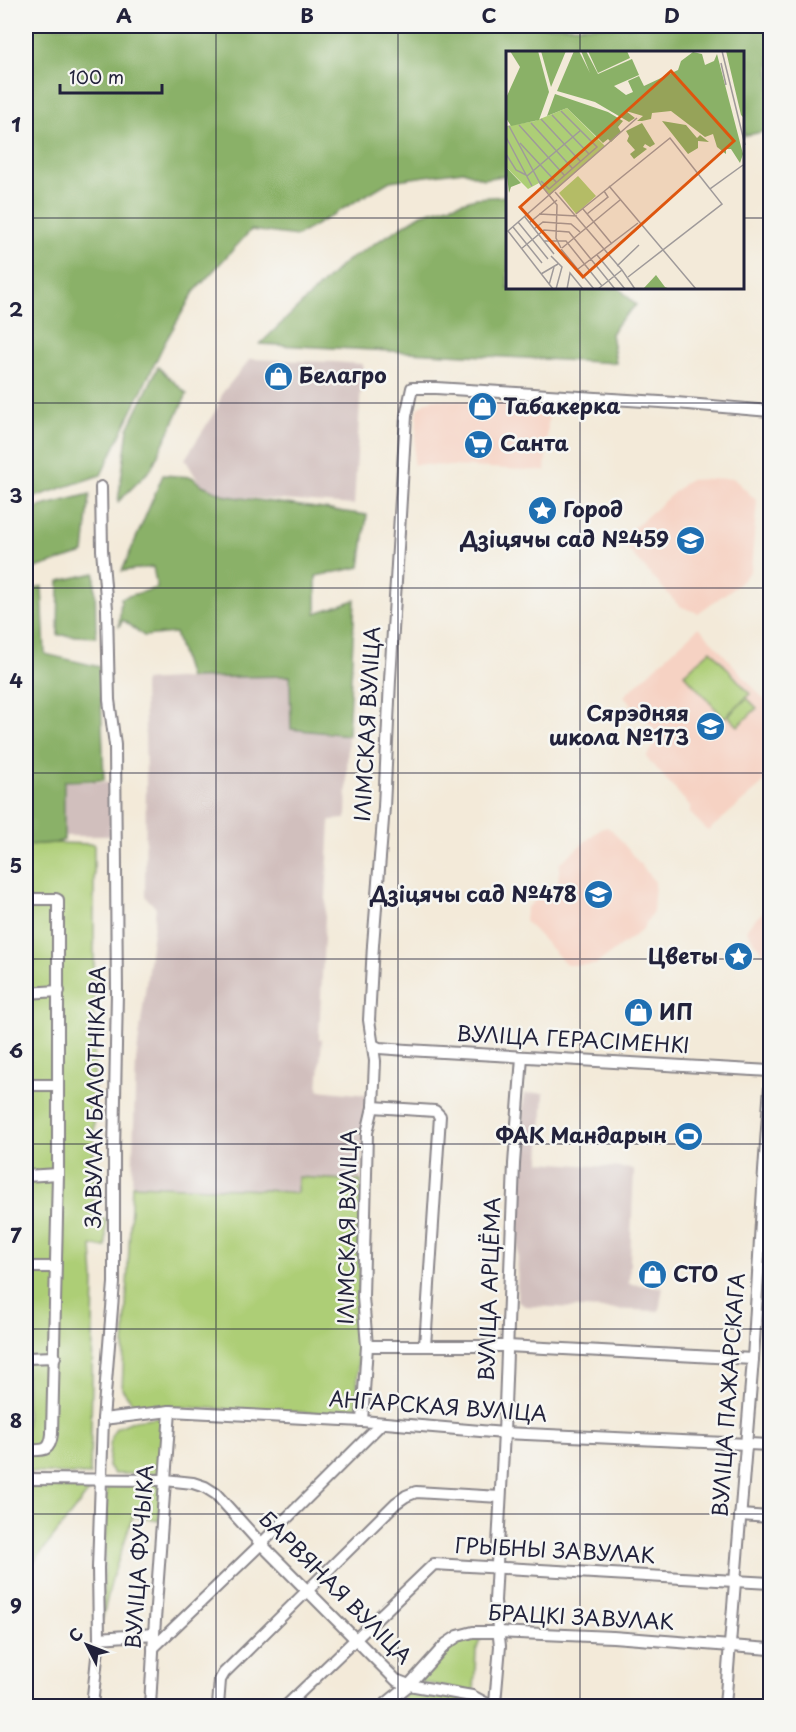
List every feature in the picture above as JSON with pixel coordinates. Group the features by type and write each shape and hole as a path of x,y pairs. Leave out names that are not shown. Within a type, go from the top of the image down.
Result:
{"street":[{"name":"ІЛІМСКАЯ ВУЛІЦА","path":"362,1421 367,1346 363,1297 367,1133 373,1107 375,1061 369,1020 384,807 406,416 412,388 619,399 771,411"},
{"name":"ЗАВУЛАК БАЛОТНІКАВА","path":"92,1707 99,1638 98,1568 103,1419 114,1283 117,992 115,745 109,700 101,487"},
{"path":"26,899 58,900 59,991 55,1357 51,1443 43,1450 26,1450"},
{"path":"26,993 59,991"},
{"name":"ВУЛІЦА ГЕРАСІМЕНКІ","path":"373,1045 379,1048 771,1071"},
{"name":"ВУЛІЦА АРЦЁМА","path":"492,1705 500,1646 495,1601 514,1164 522,1057"},
{"path":"26,1085 58,1085"},
{"name":"ВУЛІЦА ПАЖАРСКАГА","path":"725,1707 747,1444 771,1086"},
{"path":"373,1107 435,1111 440,1116 425,1346"},
{"path":"26,1176 58,1174"},
{"path":"26,1267 55,1267"},
{"path":"367,1346 507,1346 753,1359"},
{"path":"26,1358 55,1357"},
{"name":"АНГАРСКАЯ ВУЛІЦА","path":"103,1419 170,1411 362,1421 504,1433 771,1445"},
{"name":"ВУЛІЦА ФУЧЫКА","path":"150,1707 170,1411"},
{"path":"153,1648 382,1423"},
{"name":"БАРВЯНАЯ ВУЛІЦА","path":"26,1479 165,1480 194,1483 205,1487 216,1494 261,1544 396,1680 409,1685 472,1696 492,1705"},
{"path":"218,1707 220,1680 224,1673 396,1503 416,1492 500,1497"},
{"path":"740,1515 771,1517"},
{"name":"ГРЫБНЫ ЗАВУЛАК","path":"286,1707 434,1564 771,1583"},
{"name":"БРАЦКІ ЗАВУЛАК","path":"383,1707 409,1685 452,1640 473,1632 613,1637 771,1649"},
{"path":"99,1638 154,1634"}],"shaded area":[{"path":"250,359 363,364 362,380 367,380 366,386 361,386 354,505 227,496 200,484 185,459 216,410 223,392"},
{"path":"433,399 549,407 545,471 413,464 418,409"},
{"name":"Дзіцячы сад №459","path":"733,478 757,501 751,570 739,584 698,613 679,606 626,547 627,534 688,480"},
{"name":"Сярэдняя школа №173","path":"699,627 770,706 763,778 766,781 708,831 690,813 690,806 646,757 654,744 654,729 624,696"},
{"path":"290,676 291,729 348,735 346,819 330,820 318,1090 368,1095 366,1105 369,1106 368,1111 364,1112 361,1181 299,1177 297,1193 132,1185 136,1061 156,908 145,896 144,681"},
{"path":"65,782 111,782 111,836 65,836"},
{"name":"Дзіцячы сад №478","path":"607,827 655,882 653,911 642,930 595,965 567,965 525,921 526,908 558,882 560,863 600,829"},
{"path":"770,906 770,962 746,930"},
{"path":"544,1093 540,1162 634,1169 629,1284 663,1287 659,1311 525,1306 517,1301 519,1180 524,1094"},
{"path":"770,1259 770,1428 761,1428"}],"green space":[{"path":"26,26 770,26 770,130 745,136 745,51 506,51 506,175 483,179 463,171 390,181 297,236 251,230 194,292 165,342 101,475 26,500"},
{"path":"506,196 506,290 621,290 636,305 617,324 611,334 616,363 260,344 345,262 422,214 476,198"},
{"path":"158,367 187,394 151,469 118,502 128,429"},
{"path":"163,475 192,477 200,484 227,496 367,515 360,567 316,576 316,613 355,600 348,735 291,729 290,676 189,678 175,633 144,636 123,620 119,627 121,598 157,588 153,567 122,571"},
{"path":"90,494 84,553 26,571 26,510"},
{"path":"95,573 96,637 58,635 59,581"},
{"path":"42,586 45,654 100,667 104,780 64,781 64,840 55,843 26,845 26,592"},
{"path":"711,650 750,694 724,718 684,674"},
{"path":"747,698 757,708 738,726 728,716"},
{"path":"94,844 94,1219 106,1219 106,1247 92,1246 94,1280 90,1475 26,1472 26,845"},
{"path":"298,1177 361,1181 357,1415 134,1405 122,1389 132,1185 297,1193"},
{"path":"166,1416 163,1474 114,1474 108,1466 111,1437 116,1428 135,1420"},
{"path":"107,1482 161,1482 159,1521 133,1516 112,1579 102,1620"},
{"path":"26,1483 94,1485 34,1562 26,1567"},
{"path":"477,1636 480,1640 476,1651 474,1692 419,1682 432,1665 451,1647 465,1639"},
{"path":"411,1689 473,1700 473,1706 393,1706"}],"place":[{"name":"Белагро","path":"278,376"},
{"name":"Табакерка","path":"482,407"},
{"name":"Санта","path":"479,444"},
{"name":"Город","path":"542,510"},
{"name":"Дзіцячы сад №459","path":"690,540"},
{"name":"Сярэдняя школа №173","path":"710,726"},
{"name":"Дзіцячы сад №478","path":"598,895"},
{"name":"Цветы","path":"739,957"},
{"name":"ИП","path":"638,1013"},
{"name":"ФАК Мандарын","path":"688,1136"},
{"name":"СТО","path":"652,1275"}]}
